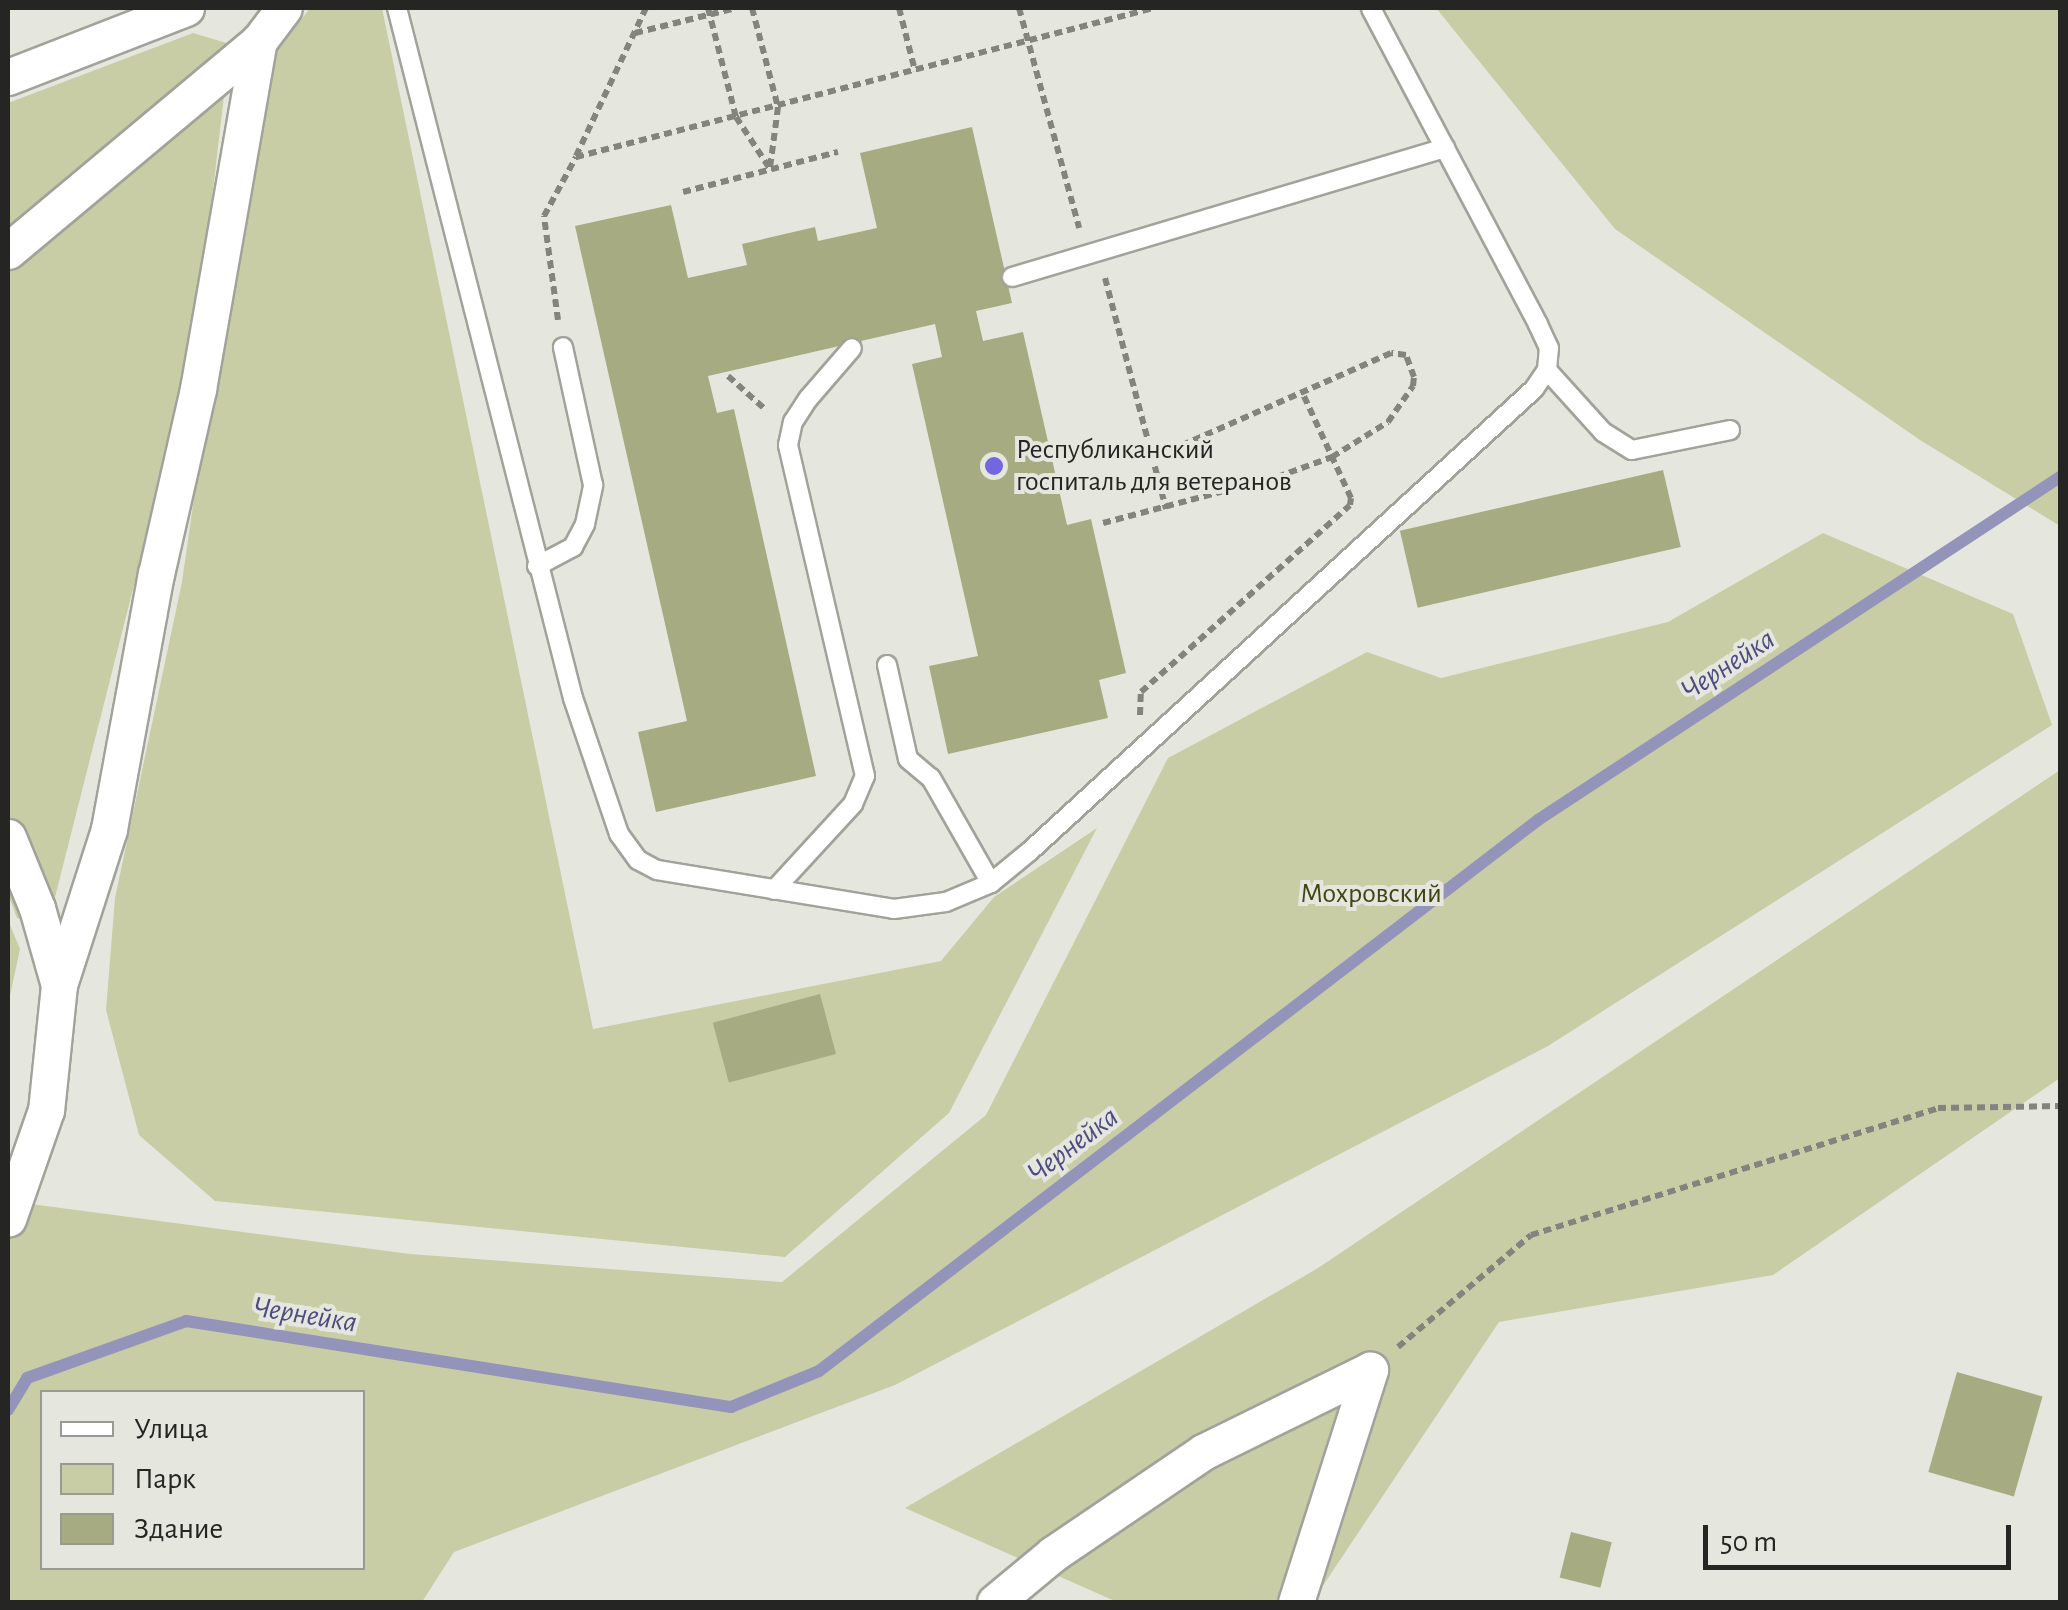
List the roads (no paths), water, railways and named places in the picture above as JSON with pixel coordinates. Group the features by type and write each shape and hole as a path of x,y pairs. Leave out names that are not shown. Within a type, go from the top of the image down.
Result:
{"street":[{"path":"8,77 186,8"},
{"path":"8,252 259,41 284,8"},
{"path":"8,1219 46,1110 59,985 109,829 156,574 198,389 259,41"},
{"path":"8,837 37,908 59,985"},
{"path":"996,1602 1053,1554 1203,1452 1370,1370 1296,1602"}],"lane":[{"path":"396,8 573,698 620,834 638,860 658,870 894,909 946,902 990,884 1534,389 1547,370 1549,348 1538,324 1370,8"},
{"path":"1012,277 1446,148"},
{"path":"538,566 573,547 585,524 593,485 563,347"},
{"path":"774,890 853,804 865,776 788,445 789,432 808,398 852,348"},
{"path":"1547,370 1603,432 1632,450 1730,430"},
{"path":"887,665 908,759 931,778 990,884"}],"waterway":[{"name":"Чернейка","path":"8,1410 27,1378 186,1321 731,1407 819,1371 1538,820 2060,477"}],"place":[{"name":"Республиканский госпиталь для ветеранов","path":"994,466"}],"park label":[{"name":"Мохровский","path":"1371,894"}]}
